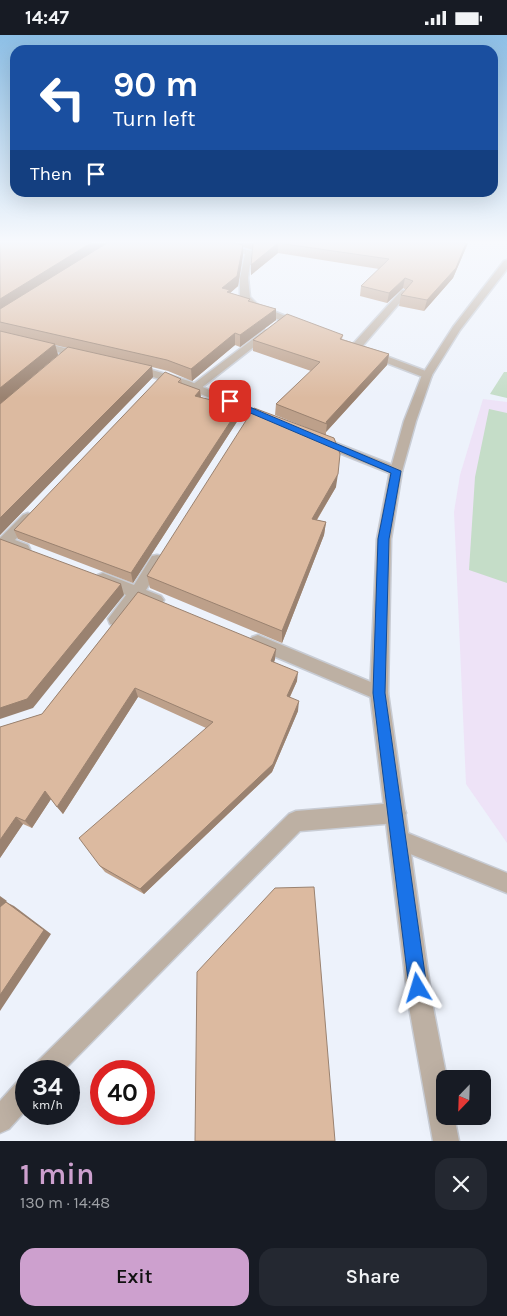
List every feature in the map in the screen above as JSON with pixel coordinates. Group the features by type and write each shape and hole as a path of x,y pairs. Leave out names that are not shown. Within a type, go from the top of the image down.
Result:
{"street":[{"path":"245,295 249,304 312,329"},
{"path":"402,295 351,345 427,375"},
{"path":"446,1141 421,1007 379,693 384,539 396,471 410,421 427,375 456,329 483,295"},
{"path":"196,387 286,319"},
{"path":"0,337 98,359"},
{"path":"56,364 70,352"},
{"path":"117,363 164,375 278,422"},
{"path":"150,389 164,375"},
{"path":"241,428 252,411"},
{"path":"303,433 396,471"},
{"path":"38,507 5,542 40,556"},
{"path":"107,631 137,592 163,551"},
{"path":"93,575 174,607"},
{"path":"246,637 379,693"},
{"path":"57,1060 296,821 396,813"},
{"path":"400,839 507,883"}],"shaded area":[{"path":"483,399 507,402 507,843 466,784 454,512 460,475"}],"green space":[{"path":"504,372 507,372 507,398 490,394"},
{"path":"489,409 507,413 507,583 469,570 475,477"}],"building":[{"path":"0,295 7,295 0,299"},
{"path":"23,295 236,295 250,299 248,301 276,309 240,335 235,333 191,369 167,360 0,322 0,309"},
{"path":"401,295 432,295 427,300"},
{"path":"287,314 343,335 340,339 389,354 326,422 327,424 276,404 320,362 253,340"},
{"path":"0,331 55,344 0,388"},
{"path":"68,347 152,366 0,518 0,404"},
{"path":"165,372 181,379 178,382 200,390 195,396 240,407 131,573 14,530"},
{"path":"254,408 334,438 340,454 338,474 312,519 326,522 282,631 147,576"},
{"path":"0,539 121,584 27,699 0,708"},
{"path":"138,592 276,649 271,661 298,672 287,696 299,701 273,764 140,889 100,866 79,838 213,722 135,688 57,807 45,791 25,821 16,817 0,840 0,727 42,714"},
{"path":"314,887 335,1141 195,1141 197,972 275,888"},
{"path":"6,902 44,930 0,995 0,907"}],"route":[{"path":"230,401 396,471 391,490 384,539 379,693 418,988"}]}
